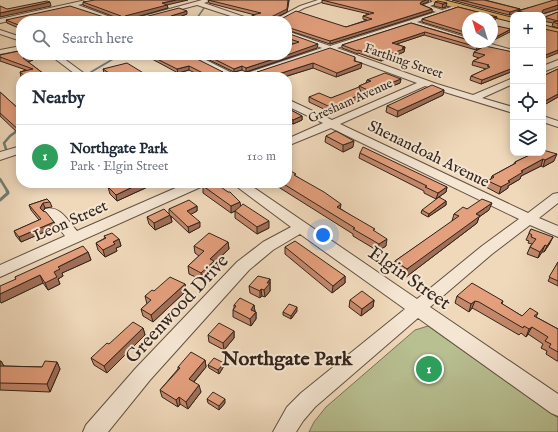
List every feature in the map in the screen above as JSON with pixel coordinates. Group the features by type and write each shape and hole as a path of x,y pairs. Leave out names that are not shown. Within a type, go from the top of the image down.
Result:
{"main road":[{"path":"437,0 458,7 510,19"},
{"path":"546,29 557,31"}],"street":[{"path":"22,16 94,0"},
{"path":"149,16 209,0"},
{"path":"285,16 302,7 324,0"},
{"path":"437,0 424,6 440,11"},
{"path":"197,3 237,16"},
{"path":"71,5 103,16"},
{"path":"257,72 440,11 458,7"},
{"path":"546,16 556,13"},
{"path":"0,21 16,17"},
{"path":"410,22 462,38"},
{"path":"0,32 16,37"},
{"name":"Farthing Street","path":"292,35 424,83 510,109"},
{"path":"496,48 510,52"},
{"path":"0,52 16,49"},
{"path":"61,60 78,72"},
{"path":"200,60 225,72"},
{"path":"546,63 556,65"},
{"path":"546,68 556,65"},
{"path":"473,98 510,82"},
{"name":"Gresham Avenue","path":"292,141 424,83"},
{"name":"Shenandoah Avenue","path":"292,104 558,232"},
{"path":"546,120 558,124"},
{"path":"0,156 16,151"},
{"name":"Leon Street","path":"0,271 187,188"},
{"name":"Elgin Street","path":"245,188 558,406"},
{"path":"284,432 295,414 308,400 487,250 558,197"},
{"path":"50,212 54,213 75,238"},
{"name":"Greenwood Drive","path":"94,432 143,374 244,266 268,246 301,227"}],"green space":[{"name":"Northgate Park","path":"428,326 558,418 558,432 309,432 314,422 326,407 415,330"}],"building":[{"path":"95,0 176,0 162,3 167,5 125,16 121,16 83,2"},
{"path":"208,0 288,0 287,9 273,16 252,15 261,13"},
{"path":"322,0 426,0 420,4 432,9 330,41 292,29 292,16 287,16 296,11 346,27 372,19 363,16 374,13"},
{"path":"461,0 484,0 520,9 510,12"},
{"path":"558,0 558,5 543,10 542,12 518,11"},
{"path":"47,1 50,2 0,13 0,6 7,9"},
{"path":"438,1 447,3 443,4 435,2"},
{"path":"70,6 101,16 24,16"},
{"path":"458,7 478,12 462,12 462,31 422,19"},
{"path":"179,8 187,11 171,16 148,16"},
{"path":"558,12 558,21 546,18 546,17"},
{"path":"16,18 16,24 6,20"},
{"path":"411,23 462,38 462,43 425,32 392,43 405,47 402,48 404,49 381,57 342,45"},
{"path":"498,26 510,30 498,36"},
{"path":"546,29 558,32 558,50 546,55"},
{"path":"292,35 318,44 292,53 292,44 299,42 292,40"},
{"path":"330,48 355,57 354,61 362,63 337,73 313,63 285,72 257,72"},
{"path":"481,48 494,48 510,51 510,69 482,80 471,76 490,67 487,66 489,65 473,61 485,55 474,52"},
{"path":"16,52 16,60 26,60 41,72 20,72 33,69 0,57 0,55"},
{"path":"159,60 199,60 223,72 201,72 189,66 177,69"},
{"path":"216,60 271,60 246,68 242,66 234,69"},
{"path":"127,63 142,72 108,72 103,69"},
{"path":"558,69 558,94 546,100 546,84 546,75"},
{"path":"385,73 401,79 370,91 359,86 371,81 367,80"},
{"path":"432,85 444,90 398,111 387,106"},
{"path":"359,87 362,94 330,107 309,97 319,93 331,98"},
{"path":"0,92 16,106 16,127 0,113"},
{"path":"292,111 302,116 293,120"},
{"path":"336,131 354,141 343,145 326,136"},
{"path":"363,147 447,187 438,193 425,187 427,186 360,153"},
{"path":"546,151 557,154 545,160 543,159 521,171 523,172 501,187 488,181 494,177 492,176 516,163 515,162 528,156 546,156"},
{"path":"292,172 296,174 294,175 324,192 341,204 337,207 375,229 373,230 387,239 379,244 353,229 355,228 290,188 292,188"},
{"path":"109,188 131,188 116,195"},
{"path":"206,188 222,188 230,192 240,202 231,206"},
{"path":"439,197 446,201 429,214 422,210"},
{"path":"47,199 50,202 43,203 40,208 46,212 54,222 19,237 14,231 41,219 29,205"},
{"path":"482,199 492,203 476,214 480,216 407,269 395,261 459,216 454,214 463,207 467,209"},
{"path":"189,200 197,206 187,211 200,222 188,227 169,209"},
{"path":"243,204 269,221 257,227 235,211"},
{"path":"164,209 170,215 154,223 147,217"},
{"path":"531,229 553,237 547,246 545,245 540,252 530,247 536,239 531,237 532,235 529,233"},
{"path":"112,233 119,239 113,242 115,244 103,250 96,243 106,238 104,236"},
{"path":"209,233 228,242 210,259 214,261 201,273 188,266 204,251 194,246"},
{"path":"295,241 345,276 333,286 285,247"},
{"path":"83,246 88,252 58,267 60,269 54,272 57,277 45,283 40,275 0,294 0,286 16,279 15,277"},
{"path":"558,262 558,281 549,277"},
{"path":"258,276 270,279 267,283 270,283 264,290 261,289 260,291 249,286"},
{"path":"170,277 185,284 151,315 141,309 151,300 145,296 152,290 154,291"},
{"path":"472,283 503,301 501,303 522,316 530,308 538,313 534,316 558,329 558,352 549,347 551,344 545,341 548,337 532,327 529,329 524,326 523,328 479,302 475,301 471,304 457,296"},
{"path":"362,291 374,300 362,309 350,300"},
{"path":"240,298 254,305 251,310 256,312 250,319 233,310 236,306 234,305"},
{"path":"289,304 297,307 291,316 283,312"},
{"path":"133,322 143,328 104,366 91,358 107,343 109,344"},
{"path":"219,323 234,331 223,343 208,335"},
{"path":"191,352 205,360 189,379 199,385 186,402 179,397 176,400 160,390 180,368 178,367"},
{"path":"214,358 224,363 218,370 208,365"},
{"path":"45,361 57,362 47,384 0,383 0,366 42,367"},
{"path":"213,392 225,399 219,406 207,399"}],"waterway":[{"path":"198,16 204,8"},
{"path":"91,72 111,60"},
{"path":"6,149 4,143 16,132"},
{"path":"0,179 8,192"},
{"path":"0,200 8,193 7,191"}],"place":[{"name":"Northgate Park","path":"429,369"}],"district":[{"name":"Northgate Park","path":"287,358"}]}
